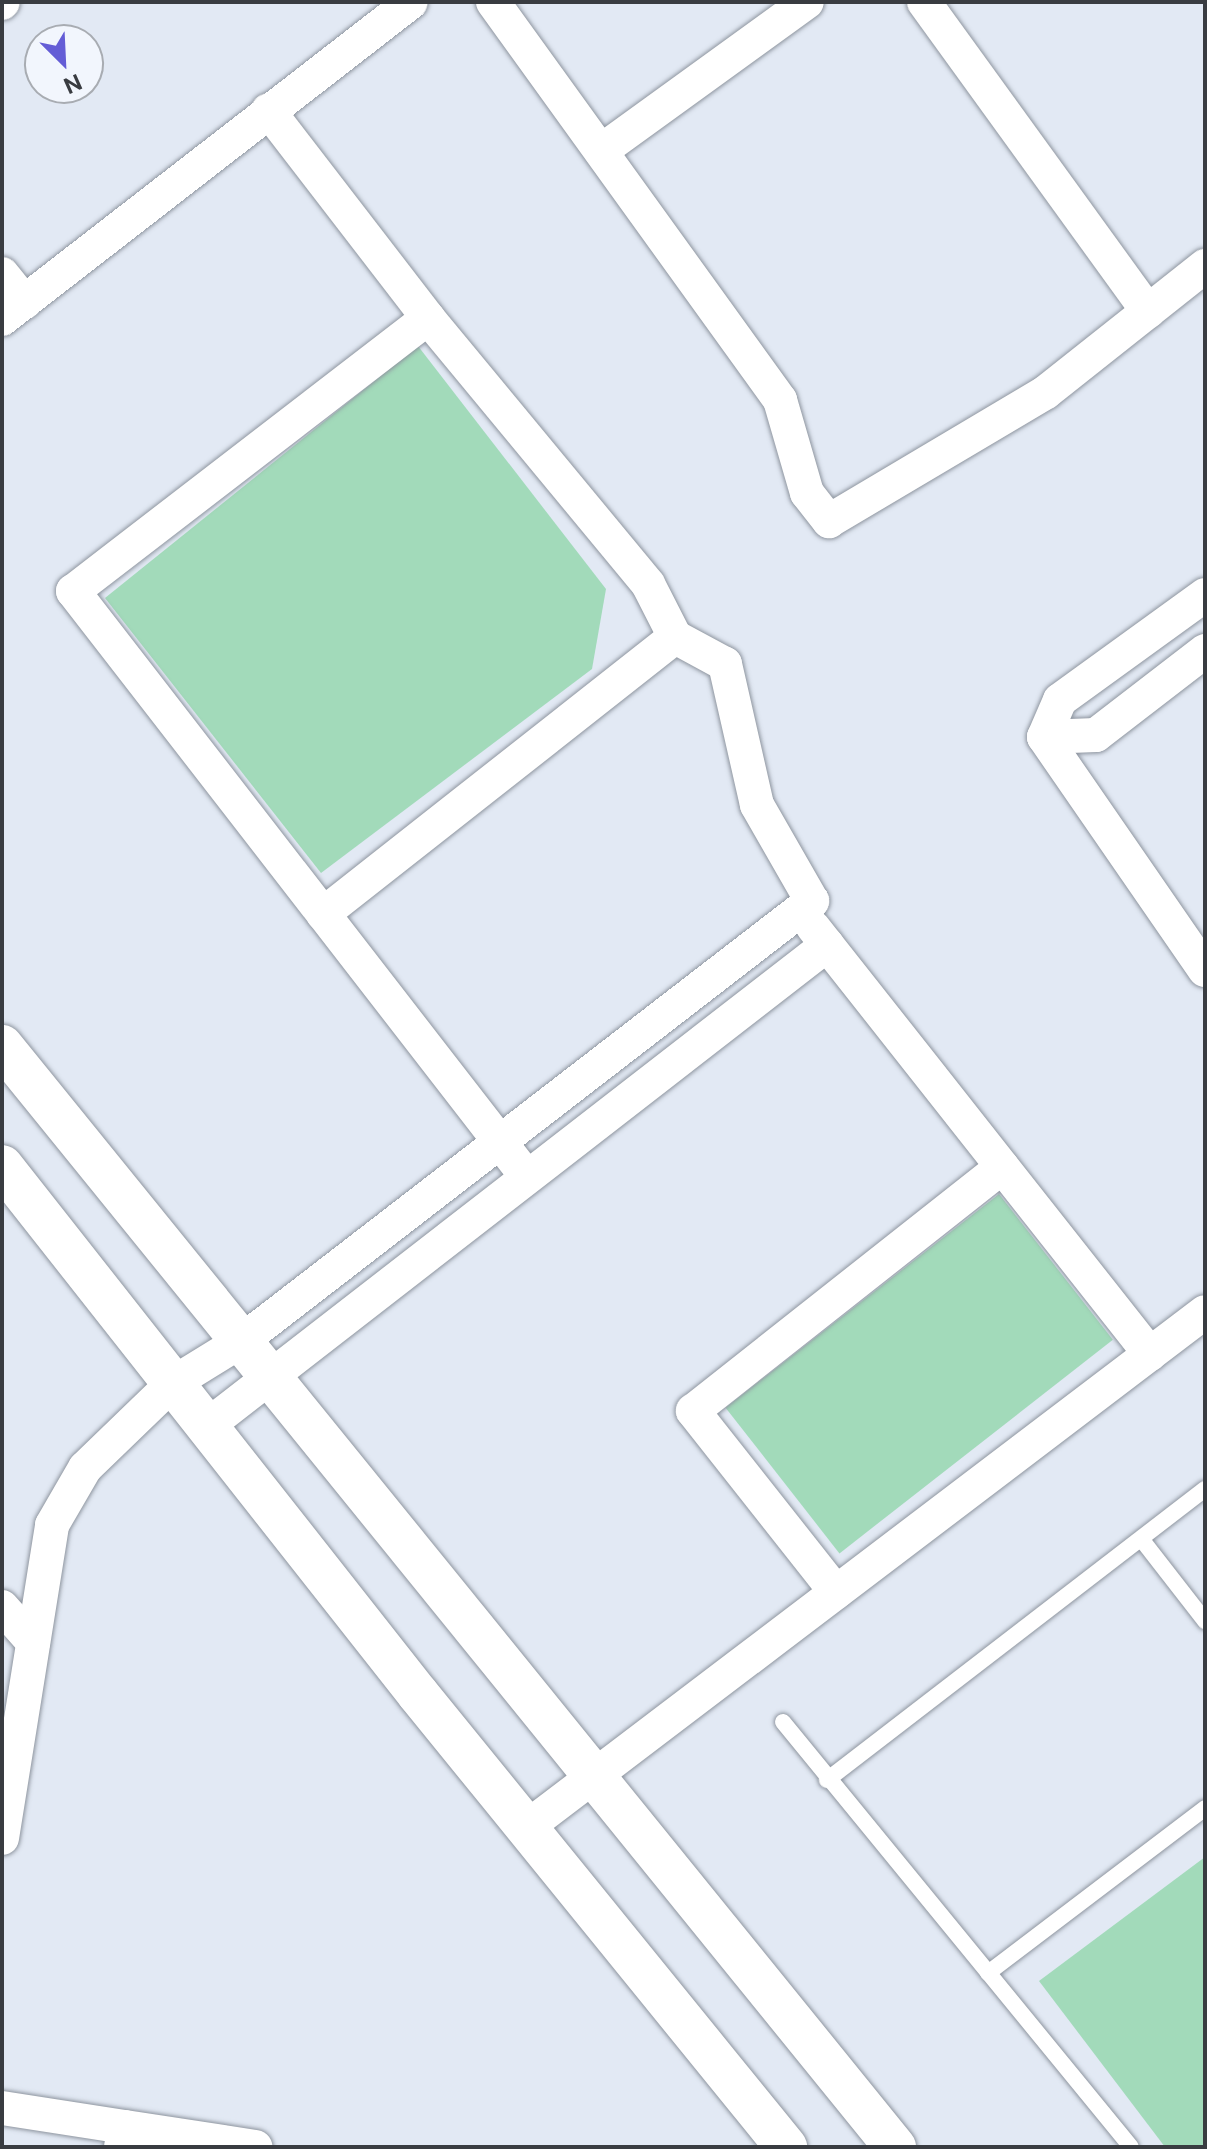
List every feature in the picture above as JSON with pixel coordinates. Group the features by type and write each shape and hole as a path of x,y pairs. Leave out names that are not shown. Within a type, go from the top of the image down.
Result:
{"street":[{"path":"2,274 13,310 411,2"},
{"path":"493,2 780,400 807,493 829,521 1046,392 1205,266"},
{"path":"601,151 807,2"},
{"path":"924,2 1148,311"},
{"path":"268,110 428,318 648,584 675,637 725,664 757,805 827,945 1150,1354"},
{"path":"428,318 73,591 527,1177"},
{"path":"1044,737 1060,700 1205,595"},
{"path":"323,914 675,637"},
{"path":"1044,737 1096,735 1205,651"},
{"path":"1044,737 1205,970"},
{"path":"2,1838 52,1525 85,1468 173,1383 243,1340 806,906"},
{"path":"207,1426 827,945"},
{"path":"2,1046 895,2147"},
{"path":"2,1166 527,1827 786,2147"},
{"path":"836,1592 693,1411 1002,1167"},
{"path":"527,1827 1205,1312"},
{"path":"2,1607 33,1642"},
{"path":"2,2108 123,2137 255,2147"}],"lane":[{"path":"827,1780 1205,1489"},
{"path":"1142,1540 1205,1621"},
{"path":"783,1722 827,1780 1131,2147"},
{"path":"988,1973 1205,1808"}],"green space":[{"path":"418,346 606,589 592,669 321,873 105,598"},
{"path":"999,1194 1113,1340 839,1553 726,1408"},
{"path":"1205,1857 1205,2147 1165,2147 1039,1981"}]}
